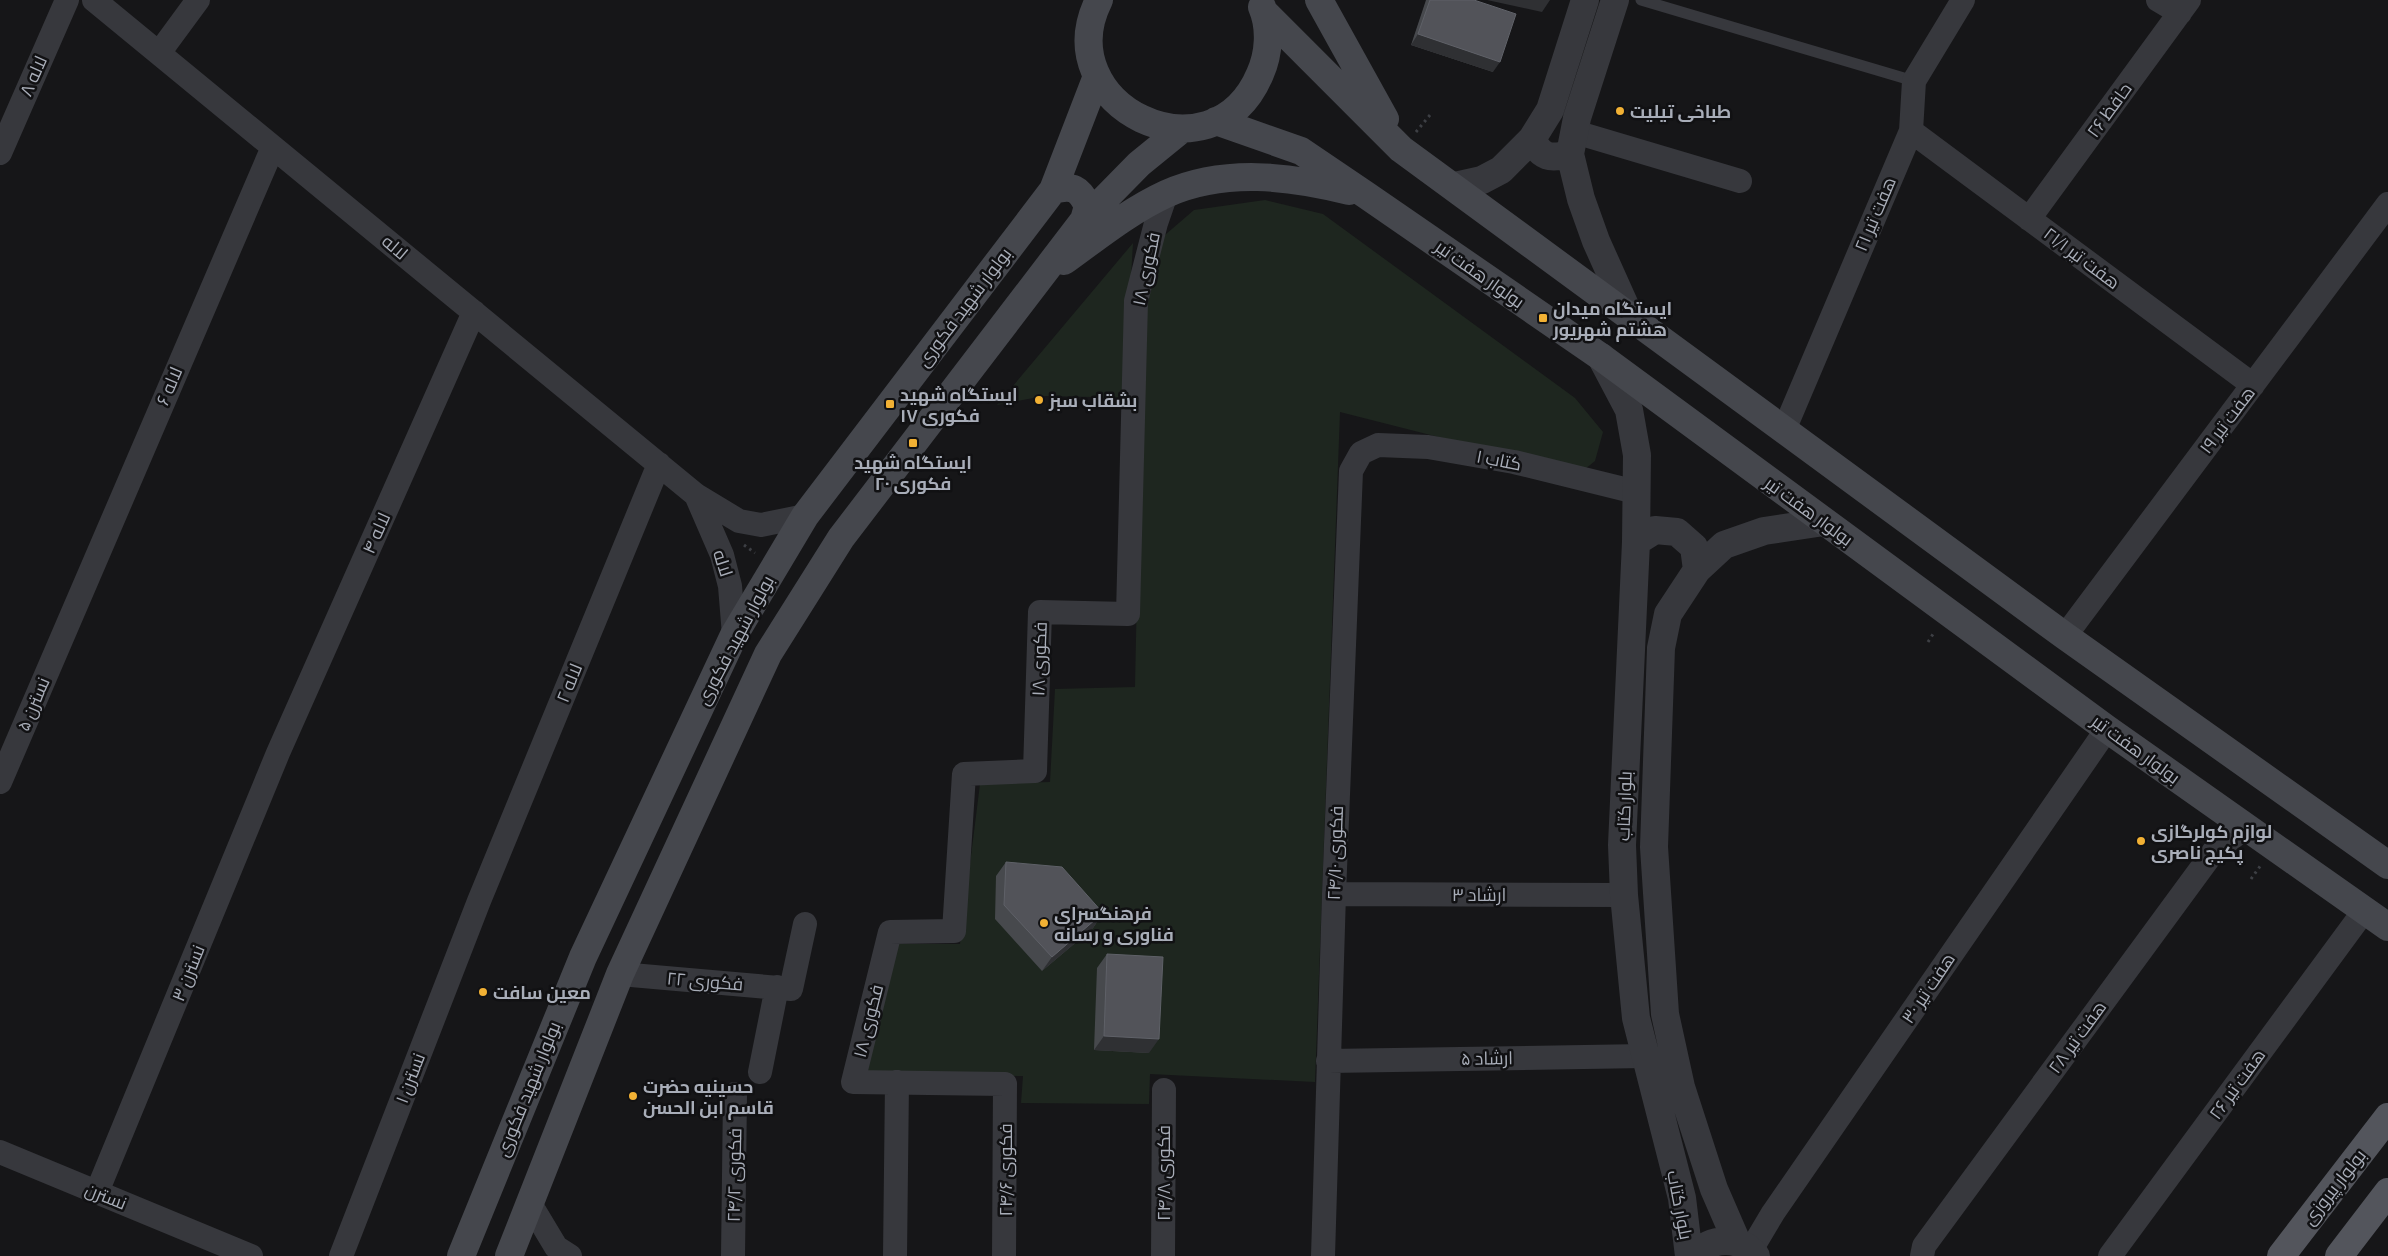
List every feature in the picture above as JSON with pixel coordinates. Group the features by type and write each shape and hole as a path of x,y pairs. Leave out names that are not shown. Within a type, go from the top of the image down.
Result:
{"main road":[{"path":"1319,0 1401,149"},
{"path":"1094,2 1090,38 1091,53 1098,76 1112,98 1131,115 1156,126 1182,129 1216,121 1238,106 1255,86 1265,62 1268,36 1262,7"},
{"path":"1262,7 1401,149 1455,186 1631,319 2065,636 2388,865"},
{"name":"بولوار شهید فکوری","path":"461,1256 583,957 734,635 805,516 1053,190 1098,76"},
{"name":"بولوار هفت تیر","path":"1216,121 1302,151 1366,195 1601,357 2107,729 2388,927"},
{"name":"بولوار شهید فکوری","path":"509,1256 620,974 768,654 841,538 1084,220 1139,164 1182,129"},
{"path":"1036,282 1107,229 1166,194 1208,181 1254,176 1302,180 1366,195"},
{"path":"1053,190 1068,186 1081,192 1088,206 1084,220"},
{"name":"بولوار پیروزی","path":"2281,1256 2388,1117"},
{"path":"2339,1256 2388,1192"}],"street":[{"name":"لاله ۸","path":"0,153 67,0"},
{"name":"لاله","path":"94,0 696,495 739,521 761,525 805,516"},
{"path":"159,53 198,0"},
{"path":"1455,186 1482,180 1501,170 1532,139 1550,110 1585,0"},
{"path":"1615,0 1573,143 1581,199 1596,241 1631,319"},
{"name":"هفت تیر ۲۱","path":"1784,430 1910,131 1914,81 1963,0"},
{"path":"2158,0 2184,7"},
{"name":"حافظ ۲۶","path":"2030,219 2184,7"},
{"name":"هفت تیر ۲۱/۱","path":"1910,131 2253,385"},
{"path":"1532,139 1538,150 1547,156 1558,157 1573,143"},
{"path":"1573,143 1740,181"},
{"name":"لاله ۶","path":"66,625 273,147"},
{"name":"فکوری ١٨","path":"897,1082 853,1082 890,932 954,930 964,774 1034,771 1040,612 1128,614 1136,301 1156,223 1166,194"},
{"name":"هفت تیر ۱۹","path":"2065,636 2388,204"},
{"name":"لاله ۴","path":"278,753 474,312"},
{"name":"بلوار کتاب","path":"1601,357 1629,410 1637,455 1636,542 1622,845 1624,895 1636,1018 1682,1198 1690,1256"},
{"name":"کتاب ۱","path":"1361,453 1378,445 1428,447 1514,462 1636,492"},
{"name":"فکوری ۲۴/۱۰","path":"1322,1256 1351,470 1361,453"},
{"name":"لاله ۲","path":"479,901 659,464"},
{"name":"لاله","path":"696,495 722,555 730,586 734,635"},
{"name":"بلوار کتاب","path":"1748,1249 1714,1189 1681,1087 1667,1024 1654,847 1661,648 1668,614 1697,570 1724,545 1764,531 1824,522"},
{"path":"1636,542 1655,530 1678,532 1694,547 1697,570"},
{"name":"نسترن ۵","path":"0,782 66,625"},
{"name":"هفت تیر ۳۰","path":"1748,1249 2107,729"},
{"name":"نسترن ۳","path":"97,1192 278,753"},
{"name":"هفت تیر ۲۸","path":"1922,1256 1924,1246 2214,851 2246,828"},
{"name":"ارشاد ۳","path":"1334,894 1624,895"},
{"name":"نسترن ۱","path":"341,1256 479,901"},
{"name":"هفت تیر ۲۶","path":"2110,1256 2364,911"},
{"path":"760,1072 805,924"},
{"name":"فکوری ۲۲","path":"620,974 784,988"},
{"name":"ارشاد ۵","path":"1328,1060 1645,1056"},
{"path":"895,1256 897,1082"},
{"name":"فکوری ۲۴/۶","path":"897,1082 1006,1084 1004,1256"},
{"name":"فکوری ۲۴/۸","path":"1163,1256 1164,1090"},
{"name":"فکوری ۲۴/۲","path":"733,1256 735,1094"},
{"name":"نسترن","path":"0,1152 97,1192 208,1248 251,1256"},
{"path":"529,1202 556,1247 570,1256"},
{"path":"1694,1256 1702,1247 1719,1241 1748,1249"}],"lane":[{"path":"1641,0 1914,81"}],"shaded area":[{"path":"1265,200 1323,214 1575,398 1603,432 1595,461 1580,473 1340,412 1315,1082 1150,1074 1149,1104 1021,1103 1023,1076 865,1074 893,944 960,944 980,784 1050,782 1055,689 1135,687 1143,301 1158,241 1194,210"},
{"path":"1133,243 1123,410 1094,397 1044,396 997,405"}],"building":[{"path":"1430,0 1474,0 1516,14 1500,62 1418,34"},
{"name":"فرهنگسرای فناوری و رسانه","path":"1006,862 1062,867 1103,913 1052,957 1004,905"},
{"path":"1107,954 1163,957 1159,1039 1104,1036"}],"place":[{"name":"طباخی تیلیت","path":"1620,111"},
{"name":"ایستگاه میدان هشتم شهریور","path":"1543,318"},
{"name":"بشقاب سبز","path":"1039,400"},
{"name":"ایستگاه شهید فکوری ۱۷","path":"890,404"},
{"name":"ایستگاه شهید فکوری ۲۰","path":"913,443"},
{"name":"لوازم کولرگازی پکیج ناصری","path":"2141,841"},
{"name":"فرهنگسرای فناوری و رسانه","path":"1044,923"},
{"name":"معین سافت","path":"483,992"},
{"name":"حسینیه حضرت قاسم ابن الحسن","path":"633,1096"}]}
